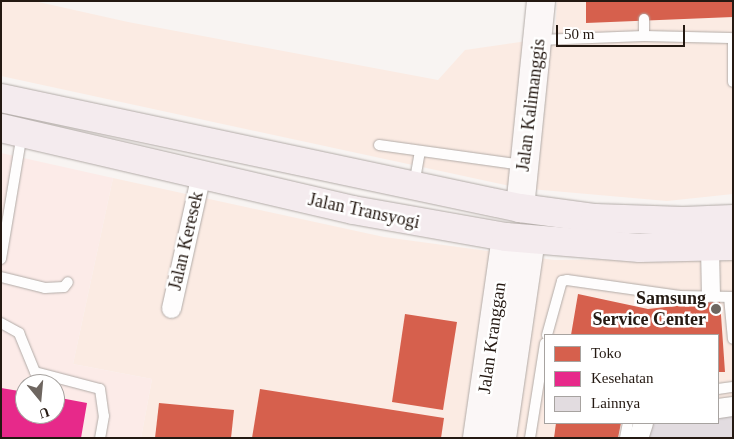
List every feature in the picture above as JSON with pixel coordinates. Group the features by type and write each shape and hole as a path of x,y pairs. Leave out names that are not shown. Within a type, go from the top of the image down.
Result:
{"highway":[{"name":"Jalan Transyogi","path":"1,98 520,208 595,218 683,221 733,219"},
{"name":"Jalan Transyogi","path":"12,130 353,210 519,239 640,248 718,247"}],"main road":[{"name":"Jalan Kalimanggis","path":"520,208 523,165 539,40 541,1"},
{"name":"Jalan Kranggan","path":"502,438 514,276 519,239"},
{"name":"Jalan Kranggan","path":"477,438 514,276"}],"street":[{"name":"Jalan Keresek","path":"171,308 201,174"},
{"path":"719,408 733,406"},
{"path":"638,438 643,424"}],"lane":[{"path":"644,19 644,36"},
{"path":"539,40 644,36 732,38 733,82"},
{"path":"1,259 12,130"},
{"path":"379,144 420,152 523,165"},
{"path":"414,185 420,152"},
{"path":"711,297 718,247"},
{"path":"1,277 45,288 64,287 68,282"},
{"path":"547,334 562,281 574,279 680,296 731,297 733,338"},
{"path":"1,323 19,333 35,372 100,389 104,416 100,438"},
{"path":"530,438 544,349"},
{"path":"719,389 733,387"},
{"path":"625,438 628,424"}],"shaded area":[{"path":"2,1 34,1 128,22 438,80 465,50 555,37 557,1 733,1 733,194 667,201 519,188 1,76"},
{"path":"1,153 113,178 73,364 152,379 141,438 1,438"},
{"path":"113,178 384,237 554,260 733,258 733,404 719,405 719,334 544,334 544,424 634,424 632,438 141,438 152,379 73,364"}],"building: Toko":[{"path":"586,1 733,1 733,17 586,23"},
{"path":"578,294 648,309 720,301 725,372 719,372 719,334 571,334"},
{"path":"405,314 457,322 443,410 392,402"},
{"path":"260,389 444,418 441,438 252,438"},
{"path":"159,403 234,410 231,438 155,438"},
{"path":"556,424 621,424 618,438 554,438"}],"building: Kesehatan":[{"path":"1,388 15,390 15,424 65,424 65,399 87,403 81,438 1,438"}],"building: Lainnya":[{"path":"733,414 733,438 648,438 650,424 719,424 719,416"}],"place":[{"name":"Samsung Service Center","path":"716,309"}]}
